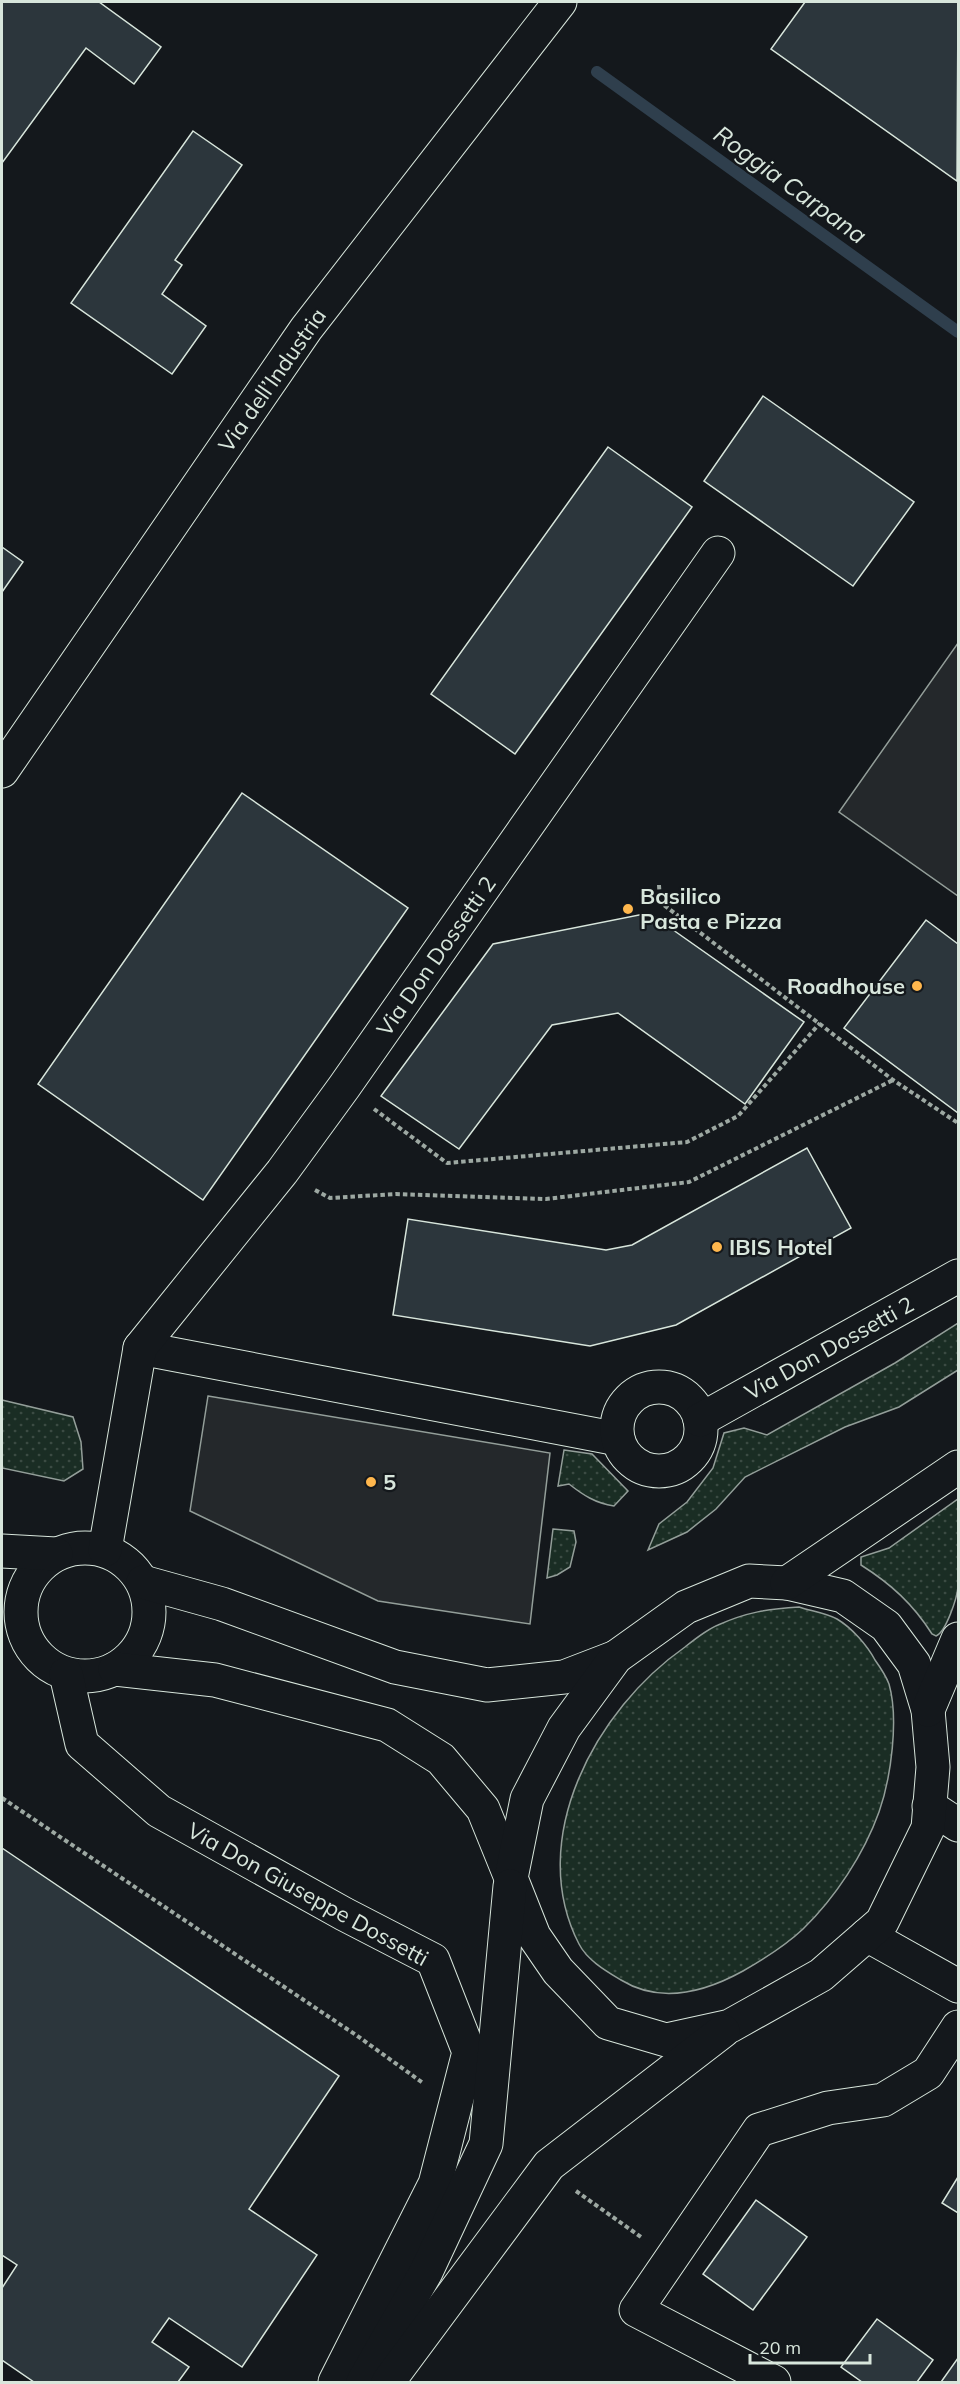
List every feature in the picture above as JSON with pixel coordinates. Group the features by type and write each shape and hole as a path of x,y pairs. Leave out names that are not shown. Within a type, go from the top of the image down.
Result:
{"street":[{"name":"Via dell’Industria","path":"2,771 306,329 560,2"},
{"name":"Via Don Dossetti 2","path":"105,1550 140,1348 282,1172 344,1087 718,554"},
{"name":"Via Don Dossetti 2","path":"700,1420 958,1276"},
{"path":"140,1348 618,1439"},
{"path":"650,1388 674,1389 694,1406 700,1420 696,1450 687,1461 670,1470 643,1469 633,1463 623,1452 618,1439 618,1419 624,1406 630,1398 650,1388"},
{"path":"787,1583 958,1467"},
{"name":"Via Don Giuseppe Dossetti","path":"2,1648 55,1668 82,1677 99,1675 115,1669 131,1657 143,1641 149,1621 149,1601 143,1582 121,1557 105,1550 89,1547 71,1548 56,1554 39,1567 27,1584 21,1605 22,1625 30,1645 55,1668 82,1744 159,1811 344,1914 433,1960 468,2052 435,2184 335,2382"},
{"name":"Via Don Giuseppe Dossetti","path":"2,1551 56,1554"},
{"path":"143,1582 222,1604 395,1667 488,1685 564,1677 616,1657 686,1607 749,1581 787,1583 843,1596 886,1626 914,1664 928,1710 933,1767 928,1828 882,1922 821,1975 730,2026 549,2165 388,2382"},
{"path":"928,1710 958,1639"},
{"path":"363,2382 426,2272 486,2144 511,1878 527,1799 564,1728 616,1657"},
{"name":"Via Don Giuseppe Dossetti","path":"115,1669 215,1680 387,1725 441,1759 483,1809 534,1936 558,1971 608,2023 666,2040 730,2026"},
{"path":"930,1806 958,1826"},
{"path":"867,1935 958,1986"},
{"path":"762,2380 636,2310 759,2130 828,2108 883,2100 928,2073 953,2046"}],"path":[{"path":"659,885 660,902 893,1080 958,1123"},
{"path":"344,1087 447,1163 687,1143 738,1116 820,1023"},
{"path":"282,1172 330,1198 396,1194 546,1199 689,1182 893,1080"},
{"path":"2,1798 356,2035 455,2105"},
{"path":"545,2170 671,2258"}],"green space":[{"path":"958,1323 958,1370 899,1407 845,1427 745,1477 716,1509 687,1532 648,1550 659,1524 687,1502 713,1468 724,1433 744,1428 767,1435 895,1363"},
{"path":"2,1400 73,1417 81,1442 83,1469 64,1481 2,1468"},
{"path":"564,1450 592,1454 628,1491 614,1506 590,1498 569,1484 558,1486"},
{"path":"958,1499 958,1587 947,1622 936,1636 901,1595 861,1565 861,1557 889,1548"},
{"path":"553,1529 574,1531 576,1542 570,1567 547,1578"},
{"path":"799,1607 833,1617 848,1627 868,1649 889,1684 893,1714 890,1766 873,1828 857,1859 826,1904 803,1929 774,1952 728,1978 698,1989 667,1993 651,1992 636,1987 597,1965 582,1950 564,1904 560,1862 565,1820 578,1779 598,1741 623,1705 653,1673 693,1641 714,1627 748,1614"}],"shaded area":[{"path":"958,643 958,896 839,812"},
{"name":"5","path":"208,1396 550,1453 530,1624 378,1601 190,1511"}],"building":[{"path":"2,2 99,2 161,47 134,84 86,48 2,163"},
{"path":"805,2 958,2 957,181 771,49"},
{"path":"193,131 242,165 175,260 182,265 162,294 206,326 172,374 71,303"},
{"path":"763,396 914,502 853,586 704,481"},
{"path":"608,447 692,507 515,754 431,694"},
{"path":"2,547 23,562 2,592"},
{"path":"242,793 408,908 203,1200 38,1084"},
{"path":"649,913 804,1022 745,1104 618,1013 552,1025 459,1149 381,1096 493,944"},
{"name":"Roadhouse","path":"926,920 958,944 958,1113 844,1028"},
{"name":"IBIS Hotel","path":"807,1148 851,1228 676,1325 590,1346 393,1315 408,1219 606,1250 632,1245"},
{"path":"2,1848 339,2076 249,2209 317,2255 242,2367 169,2318 152,2342 189,2367 178,2382 34,2382 2,2360 2,2288 17,2265 2,2255"},
{"path":"958,2177 958,2213 942,2203"},
{"path":"756,2200 807,2237 753,2310 703,2274"},
{"path":"877,2319 933,2360 917,2382 862,2382 841,2367"},
{"path":"958,2358 958,2382 941,2382"}],"waterway":[{"name":"Roggia Carpana","path":"597,72 958,332"}],"place":[{"name":"Basilico Pasta e Pizza","path":"628,909"},
{"name":"Roadhouse","path":"917,986"},
{"name":"IBIS Hotel","path":"717,1247"},
{"name":"5","path":"371,1482"}]}
